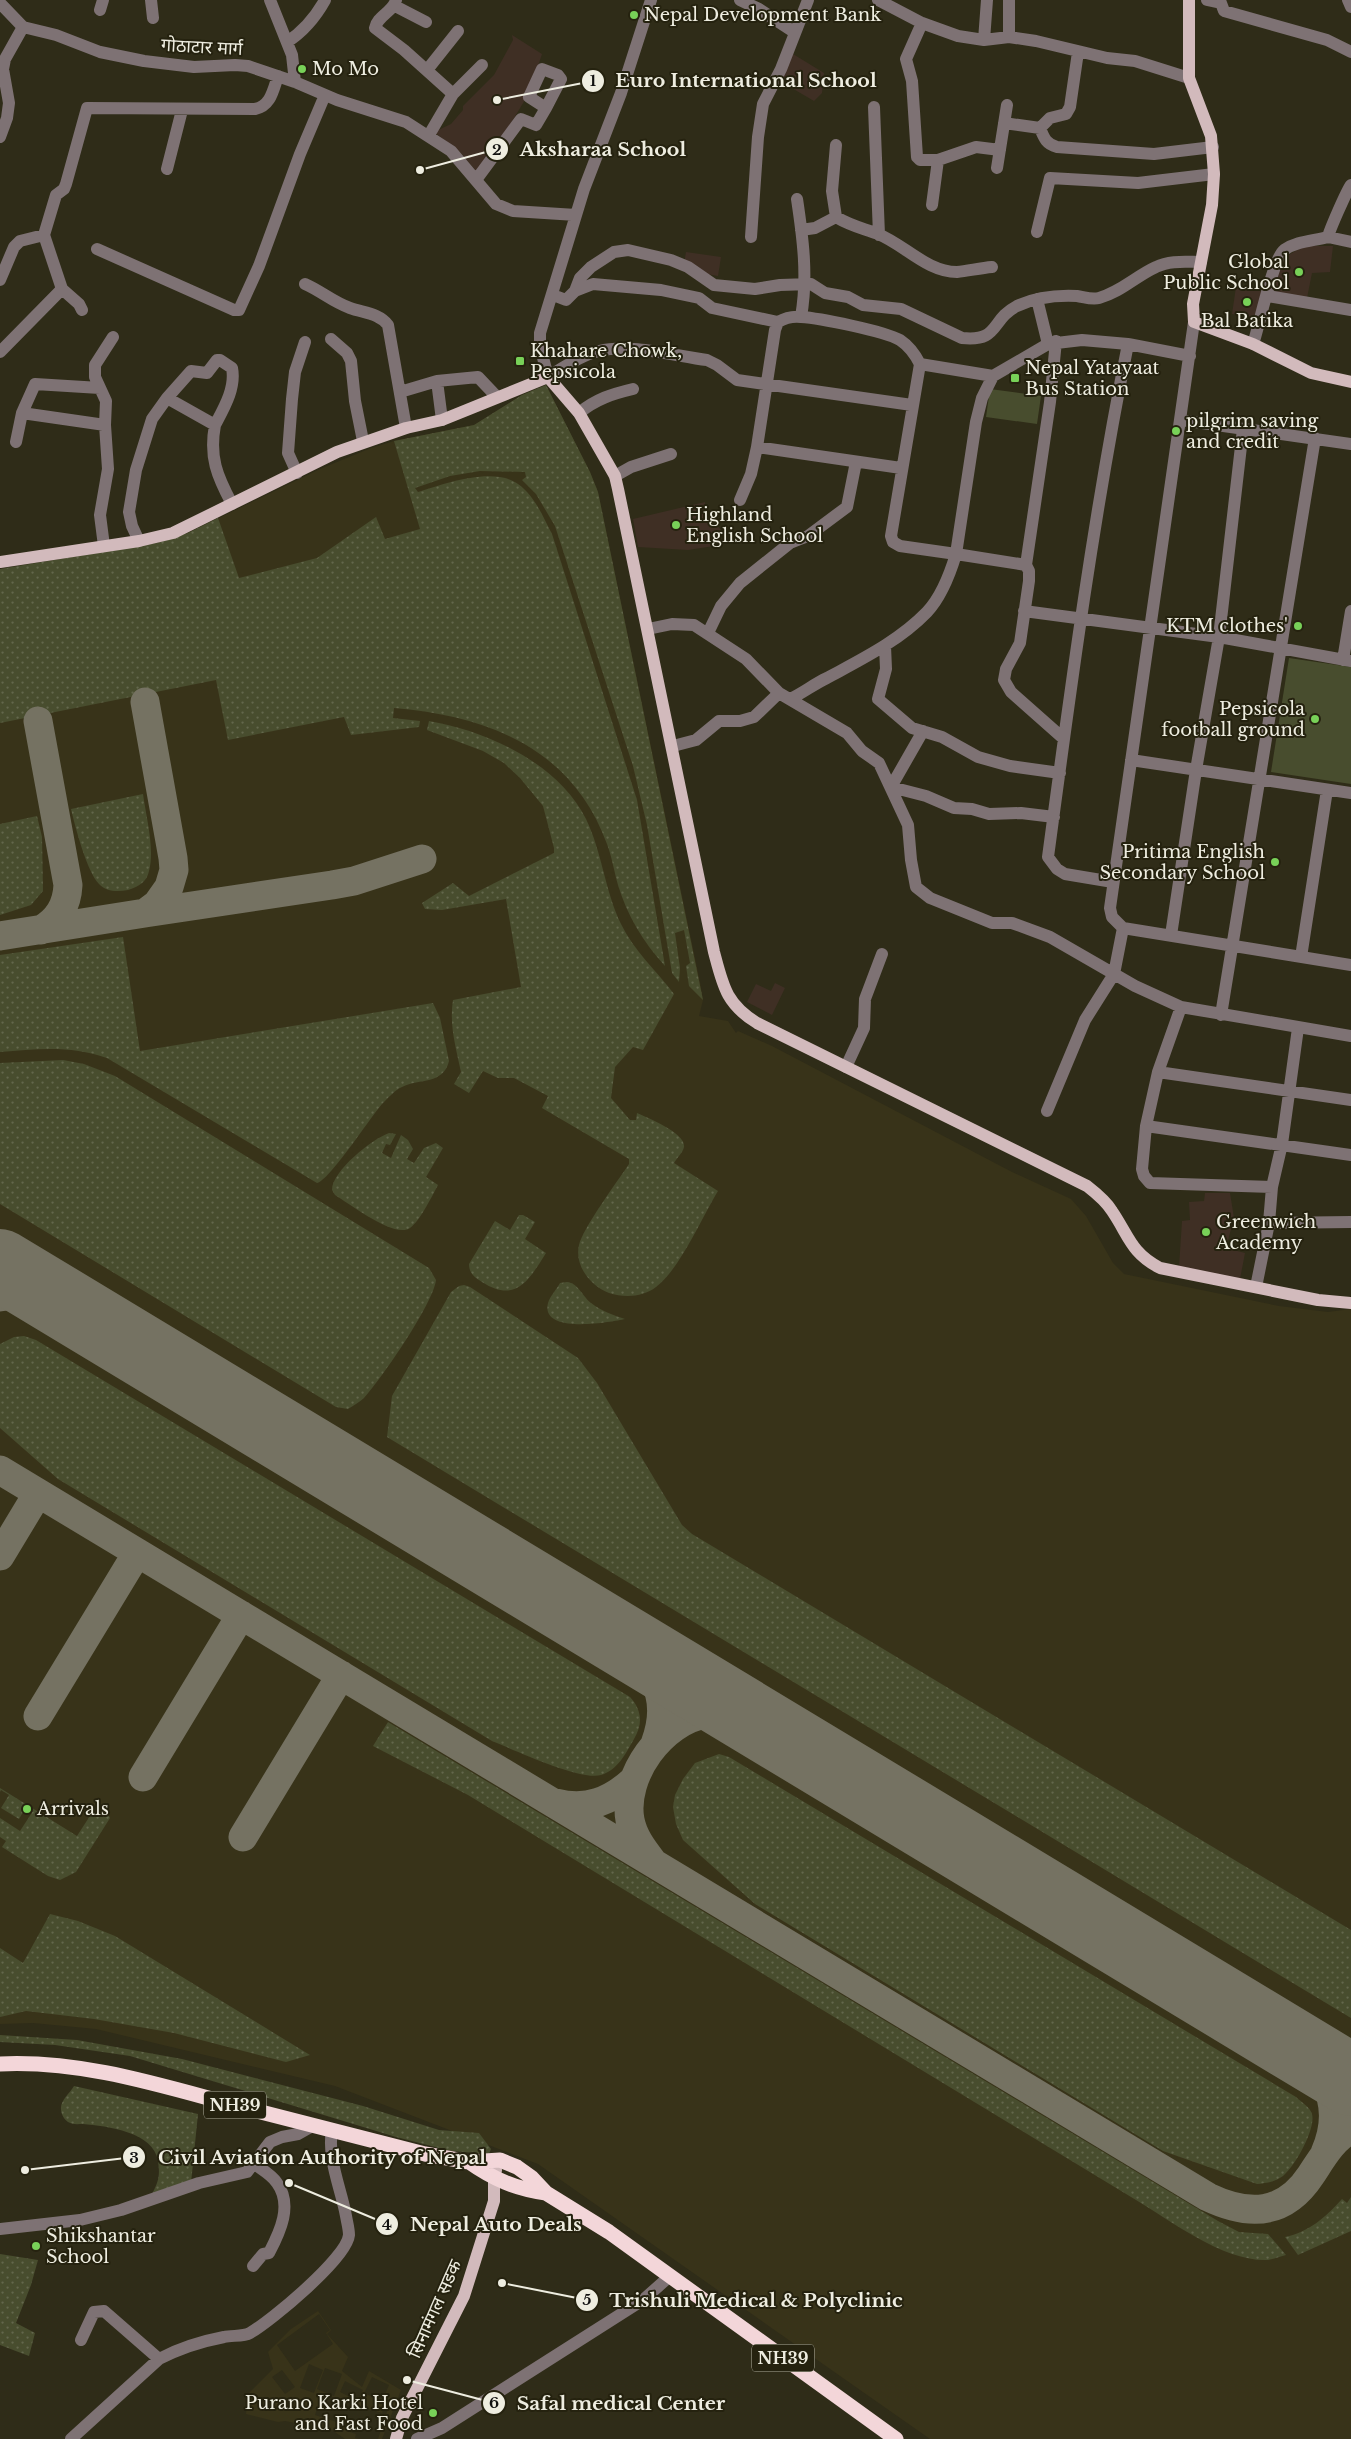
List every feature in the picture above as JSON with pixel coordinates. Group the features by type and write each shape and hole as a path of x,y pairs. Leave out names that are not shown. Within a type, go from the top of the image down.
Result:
{"highway":[{"name":"NH39","path":"0,2064 24,2063 97,2070 149,2081 425,2154 469,2162 500,2160 517,2167 531,2177 546,2193 609,2232 896,2439"},
{"name":"NH39","path":"469,2162 511,2186 546,2193"}],"main road":[{"path":"1189,0 1189,78 1207,124 1213,147 1214,174 1212,205 1193,304 1194,322 1253,344 1311,373 1351,382"},
{"path":"0,562 139,541 181,530 337,452 363,441 406,428 442,420 469,410 496,396 548,377 579,413 615,476 673,746 714,952 726,992 734,1006 744,1014 846,1067 1087,1186 1112,1210 1132,1247 1144,1260 1160,1268 1318,1300 1351,1303"},
{"name":"सिनामंगल सडक","path":"396,2439 407,2408 464,2296 494,2200 494,2178 500,2160"},
{"path":"494,2200 511,2186 517,2167"}],"street":[{"path":"151,0 153,18"},
{"path":"270,0 287,42 296,72 296,82"},
{"path":"287,42 301,33 316,16 325,0"},
{"path":"651,0 618,102 584,189 540,333 540,346 548,377 597,351 612,349 707,360 737,380 912,405"},
{"path":"740,0 759,8 794,32"},
{"path":"751,237 762,104 781,70 794,32 808,0"},
{"path":"984,40 987,0"},
{"path":"1008,37 1009,0"},
{"path":"1207,0 1221,3 1224,11 1328,40 1351,52"},
{"path":"1348,0 1351,7"},
{"path":"883,1 922,23 958,36 984,40 1008,37 1036,41 1107,58 1135,61 1189,78"},
{"path":"0,3 23,27 5,59 2,80 9,103 7,118 0,138"},
{"path":"426,22 396,3 376,24 375,28 427,70 453,94"},
{"path":"922,23 906,59 912,80 916,152 920,160 938,160 976,147 1000,150"},
{"name":"गोठाटार मार्ग","path":"23,27 56,35 100,52 122,57 194,67 248,66 296,82 325,95 406,122 429,135 451,151 496,204 503,208 513,211 576,215"},
{"path":"427,70 458,31"},
{"path":"1040,128 1050,118 1066,114 1070,106 1078,52"},
{"path":"429,135 453,94 482,65"},
{"path":"82,310 79,304 62,289 44,235 56,195 64,189 66,184 87,108 182,110 263,108 269,101 278,76"},
{"path":"97,249 234,310 239,310 259,266 300,154 325,95"},
{"path":"997,168 1007,104"},
{"path":"476,180 521,119 536,125 546,108"},
{"path":"874,108 879,234"},
{"path":"167,169 182,110"},
{"path":"1004,123 1040,128"},
{"path":"1040,128 1049,145 1057,147 1154,154 1213,147"},
{"path":"836,145 832,190 836,217"},
{"path":"932,205 938,160"},
{"path":"1037,232 1050,178 1138,183 1214,174"},
{"path":"1328,237 1329,227 1337,217 1351,185"},
{"path":"797,199 805,284 801,317"},
{"path":"836,217 853,227 879,234 929,265 942,270 957,272 992,267"},
{"path":"801,230 815,228 836,217"},
{"path":"0,280 14,247 20,241 44,235"},
{"path":"1253,344 1268,296 1274,266 1282,252 1292,245 1328,237 1351,242"},
{"path":"576,291 580,278 591,268 614,252 628,250 671,260 688,267 714,285 755,289 811,284 825,293 848,296 863,305 900,309 962,338 973,339 984,338 1016,307 1037,299 1067,295 1096,299 1121,289 1157,266 1178,261 1201,262"},
{"path":"305,284 328,298 382,318 388,325 394,349 406,428"},
{"path":"552,294 566,300 576,291 593,284 661,290 699,298 712,308 778,322 785,318 801,317 886,334 901,341 914,352 920,364 901,468 891,536 893,542 900,546 1026,565"},
{"path":"0,352 62,289"},
{"path":"1268,296 1351,310"},
{"path":"1037,299 1052,343 1026,565 1029,581 1020,643 1006,669 1004,680 1011,692 1064,739"},
{"path":"740,500 751,474 757,447 778,322"},
{"path":"1194,322 1110,908 1112,917 1123,928 1351,964"},
{"path":"104,546 100,515 108,469 105,425 106,401 95,377 96,365 113,337"},
{"path":"331,339 347,353 350,361 363,441"},
{"path":"673,746 696,740 719,721 740,721 754,717 785,696 885,646 928,611 949,577 956,554 976,422 982,398 993,376 1052,343 1082,340 1128,344 1190,356"},
{"path":"297,473 288,453 295,372 305,342"},
{"path":"1114,882 1065,874 1057,870 1048,857 1113,418 1128,344"},
{"path":"139,541 132,526 129,512 136,470 152,419 167,398 191,371 207,373 218,360 225,361 232,368 234,376 227,402 215,425 212,453 219,479 232,504"},
{"path":"920,364 993,376"},
{"path":"400,392 437,382 478,377 496,396"},
{"path":"437,382 442,420"},
{"path":"16,442 22,413 35,384 100,388"},
{"path":"579,413 602,398 633,389"},
{"path":"167,398 215,425"},
{"path":"22,413 105,425"},
{"path":"1180,420 1351,444"},
{"path":"1171,935 1196,770 1219,637 1244,429"},
{"path":"1221,1015 1315,438"},
{"path":"757,447 901,468"},
{"path":"615,476 631,467 671,454"},
{"path":"708,634 721,606 740,583 790,543 808,536 847,507 856,462"},
{"path":"1024,611 1219,637 1279,650 1347,660 1351,611"},
{"path":"648,629 672,624 694,625 746,659 785,696 847,733 862,751 879,764 891,787 899,811 908,825 911,860 916,887 930,898 992,923 1012,923 1038,932 1072,949 1114,974 1181,1007 1351,1036"},
{"path":"885,646 886,669 878,699 912,728 993,762 1060,773"},
{"path":"891,787 923,731"},
{"path":"1131,760 1351,793"},
{"path":"891,787 926,796 954,808 972,809 990,814 1021,813 1054,817"},
{"path":"1301,956 1328,790"},
{"path":"1047,1110 1085,1020 1114,974 1123,928"},
{"path":"846,1067 864,1028 864,1000 882,954"},
{"path":"1181,1007 1158,1072 1146,1126 1142,1169 1144,1176 1150,1183 1272,1186"},
{"path":"1256,1287 1270,1223 1272,1186 1282,1144 1298,1028"},
{"path":"1158,1072 1351,1100"},
{"path":"1146,1126 1351,1155"},
{"path":"1270,1223 1351,1222"},
{"path":"0,2229 80,2220 121,2210 199,2183 247,2172 270,2142 282,2137 298,2134 314,2125"},
{"path":"71,2439 159,2360 177,2351 223,2337 249,2334 330,2266 343,2250 349,2235 343,2198 332,2158 330,2143 332,2130"},
{"path":"253,2163 276,2181 284,2195 281,2231 269,2252 263,2254 253,2266"},
{"path":"417,2439 442,2428 596,2331 643,2300 670,2276"},
{"path":"81,2340 94,2312 104,2311 159,2360"}],"shaded area":[{"path":"512,35 542,54 529,93 492,155 477,172 460,152 434,132 451,124 463,110 463,106 494,75 513,40"},
{"path":"793,54 824,73 822,93 814,101 778,80"},
{"name":"Global Public School","path":"1304,246 1333,246 1330,272 1312,273 1307,298 1274,292 1280,260"},
{"path":"686,252 721,257 718,276 683,270"},
{"name":"Bal Batika","path":"1236,287 1262,291 1257,318 1232,314"},
{"path":"546,385 590,472 598,492 700,982 703,1000 699,1016 728,1021 736,1033 738,1031 772,1046 1012,1172 1071,1199 1086,1216 1113,1263 1124,1274 1279,1306 1328,1312 1351,1309 1351,2439 930,2439 538,2164 335,2086 96,2029 33,2023 0,2024 0,569 157,543 188,533 320,469 371,448 394,441 474,425 522,395"},
{"name":"Highland English School","path":"705,502 707,520 713,521 721,530 714,546 688,550 638,547 633,519"},
{"path":"775,983 785,988 772,1015 747,1002 756,984 771,991"},
{"name":"Greenwich Academy","path":"1205,1193 1230,1193 1234,1218 1226,1248 1245,1253 1240,1279 1179,1267 1182,1221 1190,1220 1189,1202 1204,1201"},
{"path":"318,2311 331,2330 327,2334 348,2357 342,2371 362,2387 369,2371 401,2390 382,2439 378,2439 390,2403 386,2401 382,2413 322,2394 315,2415 349,2426 347,2431 356,2434 355,2438 359,2439 345,2439 332,2430 285,2421 278,2422 246,2414 248,2394 273,2369 268,2352 291,2329","holes":["319,2314 330,2330 326,2333 333,2344 295,2371 277,2345","309,2364 323,2370 314,2393 300,2388","325,2368 342,2374 334,2396 317,2389","282,2370 295,2387 285,2394 272,2377","372,2377 389,2385 382,2401 364,2393","345,2381 363,2390 358,2401 340,2392"]}],"green space":[{"path":"546,385 590,472 598,492 703,1000 689,986 686,966 690,963 684,930 675,933 680,968 679,982 672,973 647,825 633,766 555,526 536,494 522,480 526,477 525,472 480,471 450,476 415,488 418,492 468,478 495,477 508,479 518,484 529,494 542,514 552,534 637,800 665,966 643,938 631,917 618,885 607,844 592,811 572,783 549,761 523,743 493,729 462,719 429,712 394,708 393,718 420,721 419,727 351,735 344,717 228,740 216,680 0,723 0,569 157,543 188,533 218,518 239,578 317,558 376,517 385,539 420,529 394,441 474,425 522,395"},
{"path":"990,389 1041,396 1037,424 986,417"},
{"name":"Pepsicola football ground","path":"1289,658 1351,667 1351,784 1271,772"},
{"path":"429,721 474,733 497,742 519,753 558,781 574,799 586,819 616,911 626,934 674,994 643,1050 633,1047 615,1067 611,1098 630,1120 636,1120 637,1113 657,1122 679,1136 684,1147 674,1163 718,1191 674,1268 656,1287 640,1295 621,1296 609,1293 596,1286 585,1274 578,1253 582,1237 629,1164 629,1159 542,1108 548,1096 514,1078 498,1078 483,1071 469,1093 454,1084 461,1072 452,1027 453,1000 521,987 506,899 442,910 425,909 422,903 453,883 469,896 554,853 554,848 543,806 520,778 504,763 483,751 427,730"},
{"path":"143,794 151,843 151,862 148,875 142,884 132,889 109,890 99,884 90,870 71,809"},
{"path":"37,816 42,837 43,891 31,905 0,915 0,824"},
{"path":"123,937 140,1051 433,1003 440,1018 449,1061 446,1069 442,1074 430,1080 409,1084 399,1088 392,1094 382,1104 331,1172 317,1183 107,1058 80,1051 54,1049 0,1052 0,955"},
{"path":"63,1060 84,1064 115,1076 429,1268 436,1280 426,1306 394,1358 362,1399 348,1409 336,1407 0,1204 0,1063"},
{"path":"389,1133 396,1134 390,1145 386,1144 382,1153 391,1158 401,1135 408,1140 413,1149 407,1159 414,1163 424,1148 436,1143 443,1148 426,1177 438,1185 418,1220 410,1228 403,1230 394,1229 372,1219 335,1195 332,1190 339,1174 354,1157 373,1142"},
{"path":"519,1215 523,1215 535,1222 525,1239 546,1253 527,1280 513,1290 504,1291 482,1282 474,1276 469,1264 495,1221 510,1230"},
{"path":"567,1282 574,1285 595,1306 625,1319 578,1324 565,1323 555,1319 548,1313 548,1303 560,1283"},
{"path":"464,1285 470,1287 578,1358 597,1383 682,1525 692,1534 1351,1930 1351,2018 387,1437 392,1396 451,1292"},
{"path":"24,1336 36,1340 630,1697 639,1712 640,1723 637,1733 625,1755 607,1773 591,1776 563,1769 492,1741 58,1479 0,1428 0,1344 14,1337"},
{"path":"388,1722 1218,2221 1239,2232 1268,2234 1286,2255 1268,2260 1234,2255 1182,2229 468,1795 373,1746"},
{"path":"719,1754 729,1757 1296,2097 1309,2109 1312,2114 1312,2121 1304,2147 1288,2171 1280,2178 1257,2184 1163,2151 755,1904 683,1840 676,1824 673,1807 675,1795 683,1779 695,1763"},
{"path":"0,1788 77,1836 97,1805 105,1809 110,1818 76,1872 60,1880 48,1876 2,1847 6,1841 0,1837 0,1818 20,1831 33,1811 26,1807 19,1819 1,1808 9,1795 1,1790 0,1792"},
{"path":"50,1914 78,1921 115,1936 310,2055 286,2062 174,2033 94,2019 26,2011 0,2017 0,1948 23,1963"},
{"path":"0,2035 77,2040 182,2059 363,2106 439,2130 479,2133 491,2149 489,2154 451,2151 396,2137 130,2056 55,2045 0,2042"},
{"path":"74,2086 198,2114 191,2183 152,2194 158,2182 159,2174 155,2151 148,2143 128,2132 68,2122 62,2115 61,2106"},
{"path":"1351,2197 1351,2231 1298,2255 1285,2237 1309,2228 1330,2212 1342,2199 1347,2203"},
{"path":"0,2254 38,2260 31,2285 16,2323 35,2333 29,2356 0,2345"}],"taxiway":[{"path":"0,936 145,913 157,904 169,887 174,870 173,858 145,702"},
{"path":"38,721 68,885 64,906 57,917 41,930"},
{"path":"145,913 354,881 422,859"},
{"path":"0,1297 22,1294 55,1298"},
{"path":"0,1470 1208,2197 1237,2207 1251,2209 1277,2205 1289,2198 1300,2188 1338,2138 1351,2129"},
{"path":"0,1556 38,1493"},
{"path":"38,1716 137,1553"},
{"path":"143,1777 241,1615"},
{"path":"638,1649 660,1694 661,1717 655,1744"},
{"path":"243,1837 341,1675"},
{"path":"652,1861 641,1847 633,1831 629,1803 632,1786 639,1769 649,1753 674,1727 690,1719 706,1714 749,1716"},
{"path":"556,1803 578,1806 588,1805 607,1799 634,1780"},
{"path":"1302,2050 1320,2074 1331,2098 1333,2124 1325,2153"}],"runway":[{"path":"0,1265 1351,2080"}],"place":[{"name":"Nepal Development Bank","path":"634,15"},
{"name":"Mo Mo","path":"302,69"},
{"name":"Euro International School","path":"497,100"},
{"name":"Aksharaa School","path":"420,170"},
{"name":"Global Public School","path":"1299,272"},
{"name":"Bal Batika","path":"1247,302"},
{"name":"Khahare Chowk, Pepsicola","path":"520,361"},
{"name":"Nepal Yatayaat Bus Station","path":"1015,378"},
{"name":"pilgrim saving and credit","path":"1176,431"},
{"name":"Highland English School","path":"676,525"},
{"name":"KTM clothes'","path":"1298,626"},
{"name":"Pepsicola football ground","path":"1315,719"},
{"name":"Pritima English Secondary School","path":"1275,862"},
{"name":"Greenwich Academy","path":"1206,1232"},
{"name":"Arrivals","path":"27,1809"},
{"name":"Civil Aviation Authority of Nepal","path":"25,2170"},
{"name":"Nepal Auto Deals","path":"289,2183"},
{"name":"Shikshantar School","path":"36,2246"},
{"name":"Trishuli Medical & Polyclinic","path":"502,2283"},
{"name":"Safal medical Center","path":"407,2380"},
{"name":"Purano Karki Hotel and Fast Food","path":"433,2413"}]}
